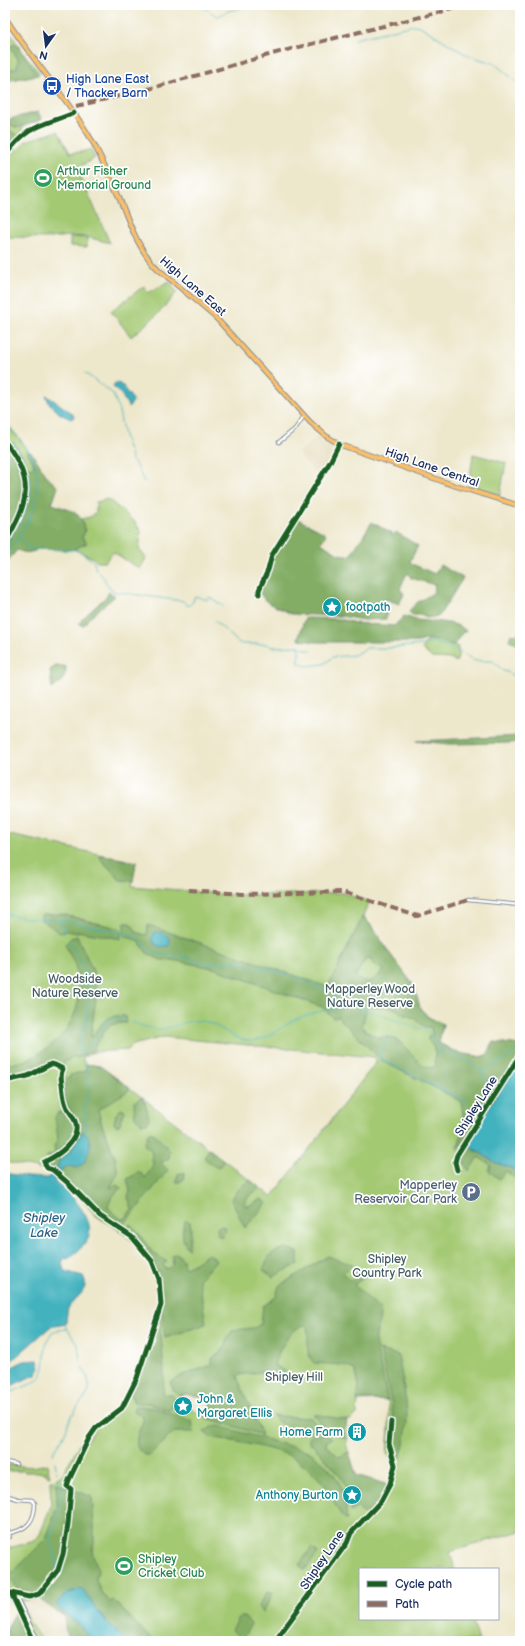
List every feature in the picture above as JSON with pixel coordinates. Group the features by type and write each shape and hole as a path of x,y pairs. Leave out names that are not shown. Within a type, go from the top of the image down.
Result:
{"main road":[{"name":"High Lane East","path":"5,17 21,43 86,131 107,171 135,236 149,260 217,319 304,416 326,436 339,444"},
{"name":"High Lane Central","path":"339,444 456,486 520,506"}],"street":[{"path":"279,442 295,429 304,416"},
{"path":"259,594 259,590 268,570 272,555 330,462 339,444"},
{"path":"468,900 520,905"},
{"name":"Shipley Lane","path":"457,1170 455,1162 457,1155 520,1055"},
{"name":"Shipley Lane","path":"275,1641 347,1543 351,1533 384,1497 392,1478 395,1465 389,1444 391,1422"},
{"path":"5,1466 6,1462 16,1464"},
{"path":"5,1495 18,1499 32,1500 35,1503 35,1509 28,1525 19,1531 9,1533"},
{"path":"7,1529 10,1537"},
{"path":"5,1594 15,1594 39,1641"}],"shaded area":[{"path":"320,435 335,447 318,477 298,453"},
{"path":"40,1596 56,1607 90,1641 42,1641 33,1628 20,1601 31,1600"}],"green space":[{"path":"5,25 22,51 40,73 38,75 5,81"},
{"path":"16,44 38,75 5,81 5,71 17,68 18,59 10,46"},
{"path":"38,112 42,120 17,128 7,123 5,124 5,120"},
{"name":"Arthur Fisher Memorial Ground","path":"25,122 13,154 26,141 58,131 70,153 91,149 95,158 77,168 110,243 87,237 70,236 50,238 5,237 5,127"},
{"path":"5,128 19,136 5,149"},
{"path":"70,237 88,238 87,247 70,246"},
{"path":"169,281 177,292 159,313 131,337 111,311 144,286 148,293"},
{"path":"5,422 27,449 33,461 34,467 28,469 21,453 13,442 21,455 25,466 28,492 27,502 21,521 5,550"},
{"path":"13,442 21,453 28,468 34,467 34,464 26,450 32,453 48,478 58,487 52,504 76,513 81,519 85,531 82,538 87,543 71,550 37,549 26,553 17,550 5,564 6,546 19,525 26,504 27,494 21,463 10,444"},
{"path":"5,445 14,457 20,469 23,481 23,493 17,516 5,541"},
{"path":"473,454 506,463 500,495 469,486"},
{"path":"108,499 134,521 141,531 139,549 146,558 140,569 113,552 105,562 97,562 93,558 74,549 87,543 82,537 85,531 81,519 90,517 96,512 96,502"},
{"path":"296,518 326,534 321,543 338,554 350,556 372,522 394,535 396,532 418,546 410,561 412,564 435,574 440,565 463,578 439,616 426,618 423,615 413,615 409,612 417,603 434,592 435,585 411,578 408,573 400,589 404,594 399,604 386,599 381,607 387,612 386,619 364,620 341,616 292,614 268,603 260,594 260,590 270,570 273,556"},
{"path":"109,592 115,596 88,619 83,626 79,624 83,618 107,596"},
{"path":"404,616 416,620 450,623 462,627 466,631 462,633 454,645 428,639 419,642 315,642 298,639 305,618 340,619 355,623 394,626"},
{"path":"520,632 520,645 509,640 511,634 516,635"},
{"path":"428,639 458,647 458,658 456,662 452,659 432,658 422,649"},
{"path":"56,666 66,667 66,671 62,680 52,689 50,670"},
{"path":"520,736 520,742 510,743 449,744 416,741"},
{"name":"Shipley Country Park","path":"5,834 136,862 132,886 236,895 342,893 368,901 369,903 363,916 414,986 420,1008 428,1017 443,1024 439,1043 458,1053 482,1057 488,1054 493,1042 520,1045 520,1531 450,1552 455,1568 359,1568 359,1620 472,1620 479,1641 90,1641 91,1639 40,1596 31,1600 20,1601 33,1628 42,1641 5,1641 5,1634 16,1610 5,1594 5,1549 35,1541 40,1534 51,1506 50,1480 54,1480 62,1475 79,1445 86,1441 98,1425 115,1414 124,1404 138,1374 160,1305 157,1283 152,1266 132,1241 122,1232 96,1216 72,1189 52,1171 5,1162","holes":["164,1037 374,1057 377,1061 272,1197 100,1066 85,1064 82,1058 94,1052 128,1050 133,1045","186,1394 211,1400 207,1417 192,1410 180,1396","388,1400 389,1420 387,1453 393,1465 388,1485 356,1475 346,1444 348,1439 345,1432 347,1421 352,1419 357,1414 358,1401"]},
{"path":"101,855 136,862 133,881 120,880 100,858"},
{"path":"61,914 121,929 121,939 77,931 77,933 66,931 59,933 41,920 41,915"},
{"name":"Mapperley Wood Nature Reserve","path":"363,916 414,986 420,1008 428,1017 443,1024 439,1043 458,1053 482,1057 488,1054 493,1042 520,1045 520,1052 459,1149 464,1121 461,1101 382,1061 338,1017 333,1018 322,1007 213,968 172,960 161,960 147,953 139,941 124,936 124,923 130,923 138,933 147,935 148,925 328,987","holes":["366,959 370,959 374,965 383,969 384,971 372,981 367,982 357,979 356,975","386,1006 387,1008 395,1008 403,1014 416,1019 423,1026 432,1028 431,1031 433,1035 428,1036 428,1040 433,1046 436,1056 434,1061 435,1065 432,1068 425,1066 396,1039 388,1037 379,1038 366,1031 362,1026 367,1007 380,1008"]},
{"path":"77,936 97,980 91,1036 92,1037 102,1023 114,1016 125,1016 126,1023 118,1023 106,1029 94,1047 94,1050 77,1058 75,1057 63,1062 65,1065 62,1067 50,1064 22,1076 5,1080 5,1065 24,1061 39,1054 60,1037 74,1016 78,1003 78,976 65,944 71,938"},
{"path":"85,1064 100,1066 127,1086 129,1090 98,1110 102,1125 115,1157 118,1173 110,1188 116,1185 121,1188 112,1197 108,1208 120,1218 125,1219 132,1209 128,1197 130,1191 127,1179 140,1172 145,1178 153,1166 151,1150 144,1145 149,1132 155,1134 170,1151 169,1158 161,1163 168,1170 122,1227 98,1213 58,1172 67,1165 77,1168 84,1163 91,1142 82,1132 71,1152 61,1162 56,1171 47,1167 49,1162 59,1156 69,1146 76,1135 77,1124 65,1098 63,1079 70,1078 70,1075 86,1071"},
{"path":"142,1097 144,1098 149,1119 147,1123 141,1123 135,1117 134,1102"},
{"path":"65,1108 75,1125 75,1131 66,1146 47,1160 45,1158 47,1156 55,1154 54,1146 58,1139 55,1117 58,1113 63,1112"},
{"path":"121,1109 124,1109 125,1112 121,1118 120,1124 117,1126 114,1124 116,1114"},
{"path":"466,1144 496,1163 512,1168 520,1178 520,1183 506,1171 499,1179 489,1171 491,1165 478,1157 469,1171 459,1155"},
{"path":"209,1149 224,1161 220,1166 216,1167 204,1158"},
{"path":"185,1172 184,1179 178,1183 176,1181 178,1174"},
{"path":"250,1180 260,1188 248,1197 244,1204 247,1206 251,1205 261,1199 267,1203 245,1228 232,1202 236,1192"},
{"path":"186,1220 190,1222 191,1231 188,1249 182,1234 183,1226"},
{"path":"130,1224 153,1253 167,1262 163,1264 165,1269 170,1268 173,1265 172,1255 177,1253 183,1260 184,1268 191,1266 209,1254 216,1260 199,1280 206,1324 165,1338 157,1270 149,1255 126,1231"},
{"path":"219,1226 225,1227 226,1230 222,1237 218,1235 217,1228"},
{"path":"286,1248 298,1252 298,1264 273,1277 263,1270 273,1253"},
{"path":"328,1256 352,1264 343,1273 350,1281 360,1271 365,1276 354,1285 381,1310 375,1342 388,1400 357,1400 359,1386 355,1370 343,1365 314,1363 310,1358 308,1349 308,1330 306,1325 300,1326 290,1335 276,1360 274,1365 285,1371 285,1375 280,1376 263,1372 239,1375 237,1377 262,1435 207,1418 211,1400 186,1394 179,1395 174,1391 170,1383 183,1375 212,1365 212,1358 220,1353 226,1346 226,1340 233,1330 254,1328 261,1324 263,1306 276,1297 279,1286"},
{"path":"159,1311 164,1372 163,1394 173,1395 174,1403 171,1411 147,1403 134,1403 131,1395 144,1363"},
{"path":"380,1350 398,1355 403,1382 407,1418 404,1444 400,1458 398,1457 397,1451 393,1451 390,1442 393,1424 392,1405"},
{"path":"140,1406 155,1408 192,1421 194,1432 174,1432 149,1456 143,1454 137,1446 137,1436 143,1421 143,1417 133,1410 135,1407"},
{"path":"313,1414 347,1420 345,1432 348,1439 327,1431"},
{"path":"273,1415 311,1418 321,1430 298,1434 280,1423"},
{"path":"215,1425 308,1451 329,1468 341,1486 345,1498 347,1520 338,1510 326,1487 297,1459 277,1451 210,1437 204,1432"},
{"path":"323,1434 332,1438 327,1441 326,1445 339,1457 349,1452 356,1475 388,1485 380,1500 365,1515 357,1508 351,1512 348,1493 342,1479 313,1445 309,1443 309,1435"},
{"path":"47,1464 50,1476 45,1474 46,1472 25,1472 22,1469 21,1471 6,1471 8,1465 33,1467"},
{"path":"56,1483 92,1497 94,1543 92,1551 98,1570 96,1580 101,1592 110,1602 113,1600 153,1641 124,1641 120,1635 106,1622 82,1589 78,1589 60,1599 57,1605 78,1624 93,1641 70,1641 65,1628 65,1617 36,1597 18,1590 9,1576 46,1539 57,1506"},
{"path":"312,1547 318,1553 305,1570 299,1565"},
{"path":"268,1591 273,1593 263,1612 258,1606"},
{"path":"16,1610 24,1627 31,1637 31,1641 5,1641 5,1634"},
{"path":"240,1617 244,1617 251,1624 242,1640 232,1630"}],"water":[{"path":"115,383 118,383 124,387 131,397 133,401 130,406 128,406 121,394 114,388 113,386"},
{"path":"46,395 72,413 74,417 71,419 60,414 49,403"},
{"path":"155,932 162,933 170,939 169,946 160,947 154,944 152,937"},
{"path":"520,1058 520,1178 512,1168 496,1163 468,1145 474,1131"},
{"name":"Shipley Lake","path":"83,1131 89,1138 90,1142 89,1150 84,1163 77,1168 69,1166 63,1168 54,1181 80,1206 88,1223 90,1231 88,1239 79,1250 68,1259 64,1258 62,1264 63,1267 65,1267 63,1269 68,1272 83,1276 85,1286 68,1309 66,1324 50,1327 9,1363 8,1367 10,1368 24,1361 38,1360 40,1367 36,1375 5,1389 5,1173 28,1177 48,1178 57,1170 59,1161 71,1151"},
{"path":"81,1588 106,1622 120,1635 124,1641 93,1641 78,1624 58,1608 57,1603 68,1592 70,1593"}],"waterway":[{"path":"200,5 217,16 240,8 244,5"},
{"path":"355,39 414,25 420,26 467,55"},
{"path":"469,56 494,63 520,85"},
{"path":"85,373 112,393 120,414 124,435 132,460 144,482"},
{"path":"5,422 28,449 37,472 36,498 32,511 20,535 5,557"},
{"path":"5,434 17,449 26,464 30,477 28,504 23,518 5,548"},
{"path":"19,536 27,547 32,549 75,550 82,553 94,562 96,570 104,578 107,585 115,592 183,601 188,606 192,603 195,596 207,600 209,597 223,606"},
{"path":"109,597 114,592"},
{"path":"215,621 242,644 268,644 271,647 299,646 304,649 311,650"},
{"path":"299,646 299,663 306,666 324,664 333,657 354,655 367,648 423,645 431,642 455,649 475,661 493,661 503,671 508,672 511,675 520,674"},
{"path":"5,914 26,918 65,920 137,937 151,951 161,955 183,956 199,962 224,963 236,961 290,975 324,990 348,1003"},
{"path":"60,919 64,932"},
{"path":"69,940 83,967 89,985 88,1012 79,1048 81,1054"},
{"path":"131,1022 154,1029 166,1028 190,1021 207,1022 237,1038 250,1041 264,1038 293,1021 305,1016 352,1005"},
{"path":"353,1006 427,1031 440,1048 471,1063 478,1069 487,1081"},
{"path":"80,1052 86,1049 95,1040 107,1022 114,1019 124,1020"},
{"path":"386,1036 379,1058 465,1100 466,1104"},
{"path":"436,1055 440,1049"},
{"path":"481,1072 515,1053"},
{"path":"83,1059 90,1085 84,1112 86,1126 85,1133"},
{"path":"65,1325 78,1345 80,1361"},
{"path":"5,1395 27,1386 38,1379 44,1368 47,1341 56,1330 67,1329"},
{"path":"53,1454 63,1438 70,1419 88,1394 89,1383 82,1367"},
{"path":"55,1462 57,1473"},
{"path":"58,1477 61,1490 59,1514 49,1540 55,1552 56,1567 64,1573"}],"marked path":[{"path":"76,106 145,90 283,51 460,7"},
{"path":"189,890 242,894 343,892 417,916 468,900"}],"cycle path":[{"path":"5,156 20,138 28,132 43,124 74,113"},
{"path":"5,442 15,456 25,481 23,504 19,516 5,543"},
{"path":"259,594 259,590 268,570 272,555 330,462 339,444"},
{"path":"457,1170 455,1162 457,1155 520,1055"},
{"path":"5,1081 28,1076 51,1064 63,1069 61,1073 63,1096 67,1108 75,1121 75,1135 67,1146 55,1156 44,1162 47,1168 53,1170 68,1183 100,1216 132,1237 152,1261 159,1279 161,1305 137,1378 122,1408 96,1428 89,1438 69,1480 67,1486 71,1489 68,1524 63,1554 58,1570 39,1594 29,1597 11,1593"},
{"path":"275,1641 347,1543 351,1533 381,1501 390,1484 395,1465 389,1444 391,1422"},
{"path":"11,1593 33,1641"}],"place":[{"name":"High Lane East / Thacker Barn","path":"52,86"},
{"name":"Arthur Fisher Memorial Ground","path":"43,178"},
{"name":"footpath","path":"332,607"},
{"name":"Mapperley Reservoir Car Park","path":"471,1192"},
{"name":"John & Margaret Ellis","path":"183,1406"},
{"name":"Home Farm","path":"357,1432"},
{"name":"Anthony Burton","path":"352,1495"},
{"name":"Shipley Cricket Club","path":"124,1566"}],"park label":[{"name":"Woodside Nature Reserve","path":"75,986"},
{"name":"Shipley Hill","path":"294,1377"}]}
